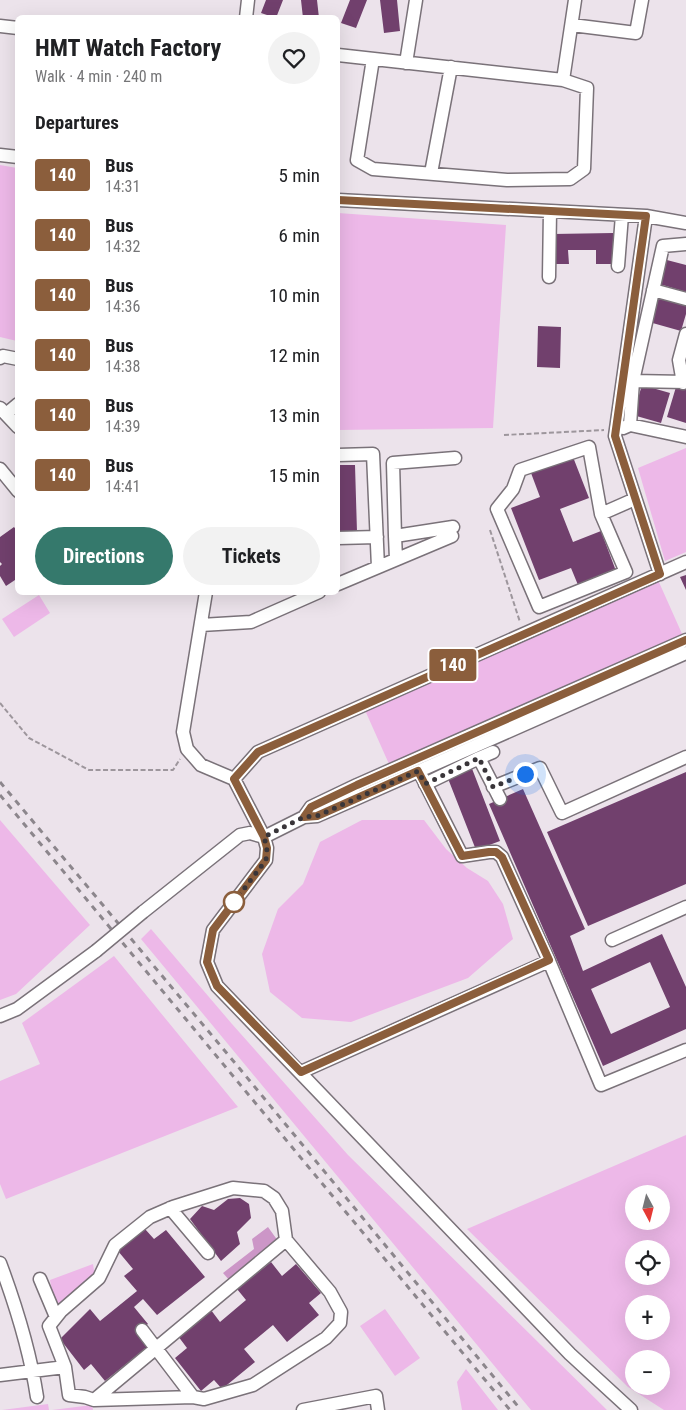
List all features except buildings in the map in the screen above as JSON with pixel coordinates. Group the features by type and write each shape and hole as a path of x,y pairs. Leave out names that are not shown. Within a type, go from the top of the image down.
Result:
{"street":[{"path":"246,15 248,0"},
{"path":"406,62 416,0"},
{"path":"563,80 575,0"},
{"path":"572,25 636,33 642,0"},
{"path":"0,26 15,28"},
{"path":"340,55 563,80 587,88 584,169 570,179 507,180 373,169 357,160 373,59"},
{"path":"431,173 450,68"},
{"path":"0,155 15,157"},
{"path":"340,200 646,216 686,223"},
{"path":"548,277 550,211"},
{"path":"618,266 622,215"},
{"path":"646,216 615,436 660,574"},
{"path":"630,425 633,381 663,246 686,244"},
{"path":"653,290 686,299"},
{"path":"633,381 685,382 679,360 686,334"},
{"path":"0,358 3,356 15,358"},
{"path":"15,405 3,411 15,424"},
{"path":"616,430 630,425 686,437"},
{"path":"588,447 601,514 626,572 539,607 497,510 513,489 520,470 588,447"},
{"path":"340,455 373,454 378,567"},
{"path":"396,559 393,463 455,458"},
{"path":"0,469 15,487"},
{"path":"601,514 635,499"},
{"path":"340,583 396,559 453,531 394,536"},
{"path":"340,538 377,537"},
{"path":"234,779 258,752 686,562"},
{"path":"206,595 183,732 187,749 201,765 234,779 264,837 267,848 266,860 213,930 207,962 217,986 570,1354 631,1410"},
{"path":"201,625 250,622 312,595"},
{"path":"304,817 311,807 357,785 686,640"},
{"path":"0,1016 17,1009 96,951 240,835 250,833 264,837 304,817 317,816 686,653"},
{"path":"425,784 493,752"},
{"path":"493,787 540,768 562,813 686,757"},
{"path":"479,758 500,800"},
{"path":"418,771 462,856 496,852 502,857 549,960 601,1084 686,1050"},
{"path":"612,940 686,907"},
{"path":"301,1072 549,960"},
{"path":"233,1188 264,1191 274,1198 282,1211 286,1240 330,1292 341,1312 340,1323 326,1338 253,1385 204,1399 193,1397 94,1400 69,1395 65,1367 49,1326 56,1317 100,1278 115,1245 150,1217 170,1208 233,1188"},
{"path":"170,1208 208,1253"},
{"path":"94,1400 286,1240"},
{"path":"0,1263 6,1294 34,1371 37,1397"},
{"path":"40,1279 56,1317"},
{"path":"142,1330 193,1397"},
{"path":"0,1375 65,1367"},
{"path":"303,1410 376,1396 378,1410"}],"path":[{"path":"504,435 616,430"},
{"path":"490,530 524,634"},
{"path":"0,703 29,738 89,770 173,770 187,749"}],"shaded area":[{"path":"0,165 15,168 15,341 0,337"},
{"path":"340,213 506,225 493,428 340,430"},
{"path":"686,448 686,552 665,561 638,468"},
{"path":"658,580 683,636 389,764 364,708"},
{"path":"39,595 50,613 14,637 2,619"},
{"path":"0,820 90,925 16,994 0,1000"},
{"path":"362,820 424,820 446,849 467,868 488,881 503,904 513,939 468,978 351,1022 302,1018 270,992 262,954 278,909 303,884 320,842"},
{"path":"151,929 348,1155 607,1410 531,1410 141,939"},
{"path":"114,956 238,1107 6,1199 0,1184 0,1081 40,1064 22,1023"},
{"path":"686,1135 686,1410 664,1410 641,1395 670,1395 670,1350 625,1350 625,1384 467,1229"},
{"path":"268,1227 278,1241 230,1281 223,1273 254,1249 252,1239"},
{"path":"93,1264 95,1277 55,1308 50,1280"},
{"path":"385,1309 420,1358 395,1376 360,1326"},
{"path":"466,1369 498,1410 462,1410 457,1382"},
{"path":"48,1404 49,1410 2,1410"},
{"path":"92,1405 93,1410 52,1410"}],"railway":[{"path":"0,782 521,1410"},
{"path":"0,795 510,1410"}],"bus line":[{"name":"140","path":"340,200 646,216 615,436 660,574 258,752 234,779 264,837 267,848 266,860 213,930 207,962 217,986 301,1072 549,960 502,857 496,852 462,856 418,771 317,816 304,817 311,807 357,785 686,640"}],"route":[{"path":"234,902 266,860 267,848 264,837 304,817 317,816 418,771 425,784 479,758 493,787 525,774"}]}
